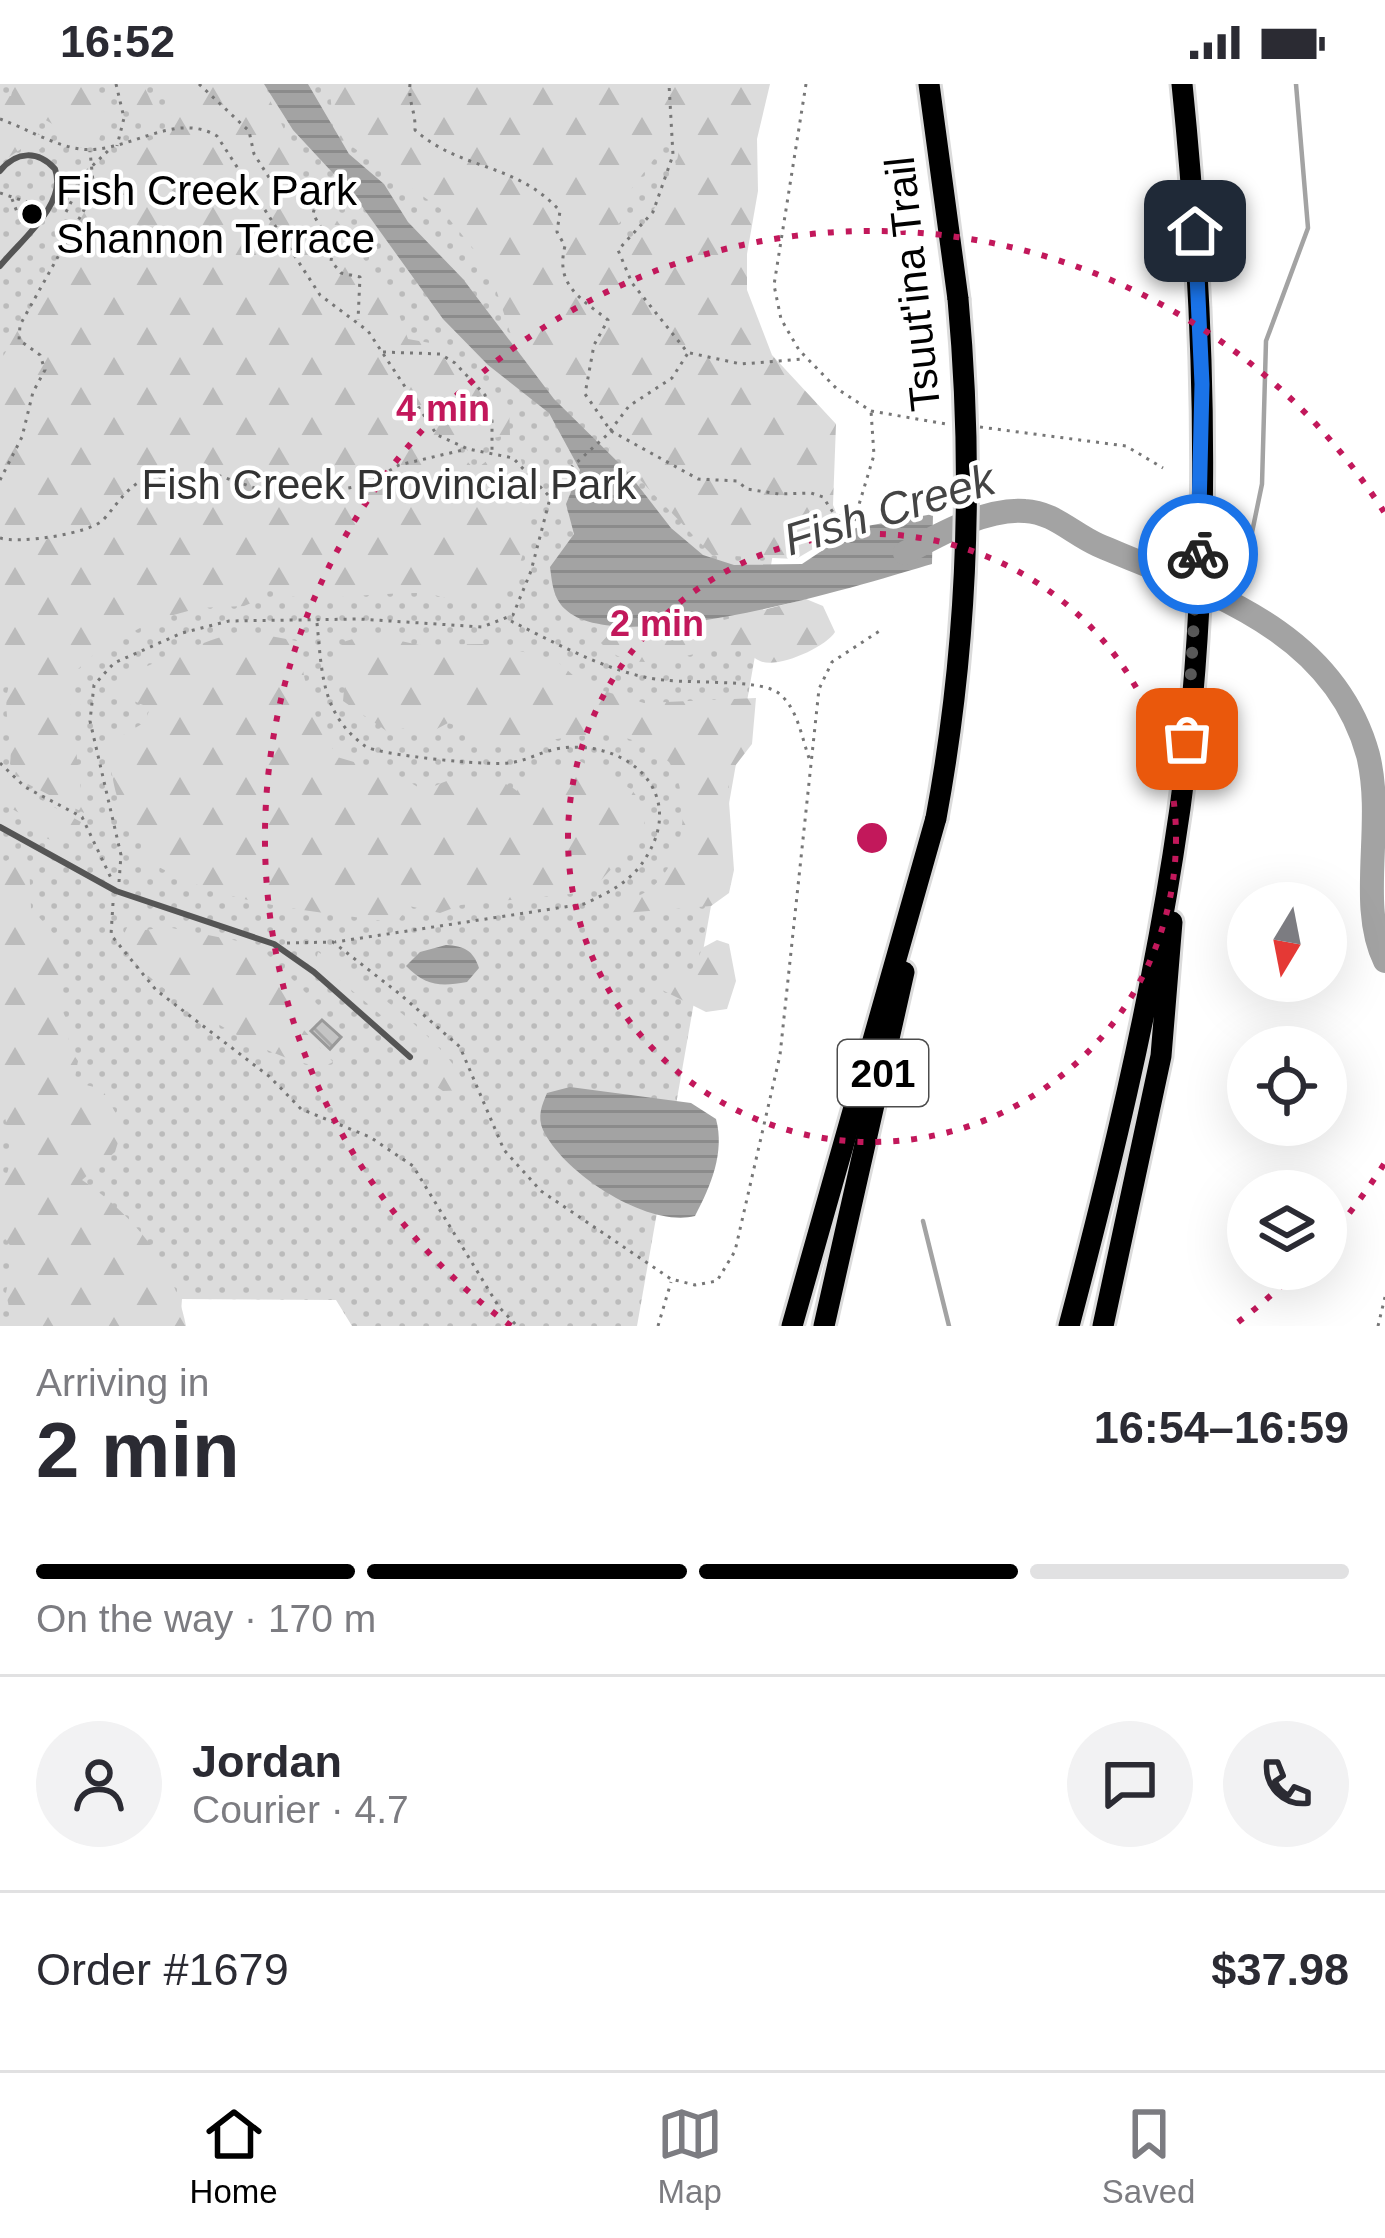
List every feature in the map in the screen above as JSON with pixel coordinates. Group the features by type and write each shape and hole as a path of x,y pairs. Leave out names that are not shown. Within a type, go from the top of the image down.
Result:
{"highway":[{"name":"Tsuut'ina Trail","path":"824,1326 936,818 959,673 968,455 958,299 929,84"},
{"path":"1103,1326 1169,1000 1174,855 1196,626 1201,342 1183,84"},
{"path":"792,1326 936,818"},
{"path":"1070,1326 1123,1114 1174,855"}],"lane":[{"path":"0,171 17,156 34,155 50,163 59,186 51,206 0,266"},
{"path":"0,827 116,891 274,944 314,972 410,1057"}],"path":[{"path":"78,220 66,212 94,164 114,146 124,118 116,84"},
{"path":"200,84 249,131 264,175 310,184 317,198 313,214 333,248 332,261 341,273 360,277 358,322"},
{"path":"410,84 408,100 416,116 415,130 440,153 513,174 541,190 560,211 557,232 565,246 560,263 567,288 608,320 594,345 585,394 609,433 698,479 737,481 747,489 778,494 811,493 823,497 834,514 854,520 874,454 871,411"},
{"path":"669,84 673,155 653,212 618,250 632,284 688,353 741,364 807,358"},
{"path":"806,84 774,285 781,319 807,358 836,388 871,411 914,422 1080,436 1126,446 1162,468"},
{"path":"0,119 90,149 187,127 217,136 320,295 358,322 437,435 526,467 549,496"},
{"path":"0,480 22,437 29,404 45,370 40,356 19,340 20,325 94,192 90,149"},
{"path":"0,193 26,202"},
{"path":"11,198 17,212"},
{"path":"381,352 440,354 455,363 484,395 493,421 492,453"},
{"path":"510,620 531,572 549,496 559,478 574,470 629,406 672,378 688,353"},
{"path":"1,539 88,530 128,489 154,475 188,486 220,476 287,499 365,485 398,465 468,448"},
{"path":"517,1326 499,1307 413,1166 370,1137 301,1109 270,1077 156,990 111,935 121,856 90,721 98,678 125,656 205,626 260,618 482,627 510,620 640,676 692,686 756,682 773,689 790,701 810,762"},
{"path":"274,944 333,942 584,904 616,890 640,868 663,812 661,798 646,777 604,753 564,747 509,763 438,762 411,752 367,748 335,718 322,690 316,620"},
{"path":"333,942 356,956 460,1047 504,1150 541,1191 671,1279 694,1286 717,1281 735,1251 780,1055 810,762 824,673 881,629"},
{"path":"0,763 25,787 82,817 116,891"},
{"path":"658,1326 671,1279"},
{"path":"1378,1326 1385,1297"}],"green space":[{"name":"Fish Creek Provincial Park","path":"0,84 768,84 744,217 740,292 753,344 802,389 637,1326 352,1326 336,1300 182,1299 180,1326 0,1326"},
{"path":"14,84 83,84 108,116 96,147 70,148 62,140 63,130 35,114 28,121 46,142 40,149 21,149 0,163 0,94 11,96"},
{"path":"107,84 143,84 160,120 159,131"},
{"path":"162,84 262,84 300,162 297,187 331,212 395,304 408,339 447,346 469,373 509,406 510,435 463,443 458,451 475,470 497,453 519,454 527,492 526,538 512,578 499,592 480,600 416,593 295,597 270,587 261,599 244,606 199,608 155,620 99,650 77,670 70,703 84,813 24,782 10,764 6,702 10,682 0,671 0,362 116,156 175,129"},
{"path":"329,84 770,84 757,139 758,191 747,254 747,290 772,355 836,424 833,505 839,520 835,536 796,559 712,555 534,369 510,332 489,268 441,209 344,141 333,120","holes":["669,139 679,147 669,182 647,221 632,240 611,243 610,233 625,217 630,191"]},
{"path":"806,599 823,606 835,632 812,650 778,662 760,661 735,648 631,661 601,643 612,631 696,627"},
{"path":"244,631 297,641 310,705 337,757 398,775 426,792 447,781 472,777 496,780 517,791 528,769 550,767 565,774 578,760 631,789 648,811 640,838 590,892 461,905 440,913 409,906 396,923 266,904 174,875 145,859 145,840 122,810 111,766 112,742 145,722 150,708 106,689 171,656"},
{"path":"369,634 419,645 482,644 524,652 557,661 584,685 644,703 756,698 752,744 735,766 728,788 734,870 729,893 711,906 611,914 613,905 646,892 662,877 678,846 683,811 669,762 627,738 606,735 498,746 448,723 429,733 414,726 388,732 343,701 345,680 333,662 343,642"},
{"path":"0,769 23,790 81,822 76,832 54,841 34,834 28,818 0,802"},
{"path":"19,853 29,862 31,908 66,948 55,995 70,1027 68,1047 78,1061 74,1082 102,1089 123,1126 115,1152 82,1180 149,1242 172,1282 186,1326 13,1326 6,1293 14,1251 0,1231 0,1200 11,1159 0,1078 0,865"},
{"path":"130,921 145,930 167,927 258,945 318,1005 303,1029 333,1062 317,1065 265,1049 177,997 137,964 124,934"},
{"path":"717,940 729,944 736,981 727,1009 706,1012 662,990 668,970 692,976 702,948"},
{"path":"318,952 428,1037 460,1075 464,1090 443,1091 425,1079 429,1056 316,960"}],"shaded area":[{"path":"264,84 308,84 349,154 384,184 408,222 463,279 554,399 626,470 671,528 703,555 734,565 802,564 856,528 933,514 932,564 800,601 686,623 635,627 593,623 565,609 556,595 550,567 574,534 566,504 580,470 549,413 488,365 443,319 356,198 293,130"},
{"path":"446,945 463,948 474,957 479,968 467,982 434,983 406,966 420,952"},
{"path":"570,1087 691,1103 716,1119 715,1169 695,1216 676,1218 632,1206 569,1164 543,1130 540,1115 547,1093"}],"building":[{"path":"322,1020 341,1037 330,1049 311,1031"}],"waterway":[{"path":"1237,605 1262,484 1266,341 1308,228 1296,84"},
{"name":"Fish Creek","path":"905,553 978,518 1010,511 1035,512 1221,598 1295,645 1326,675 1351,711 1368,755 1374,808 1373,914 1385,961"},
{"path":"923,1221 949,1326"}],"way so far":[{"path":"1187,739 1198,554"}],"place":[{"name":"Fish Creek Park Shannon Terrace","path":"32,214"}],"route":[{"path":"1195,231 1202,384 1198,554"}]}
